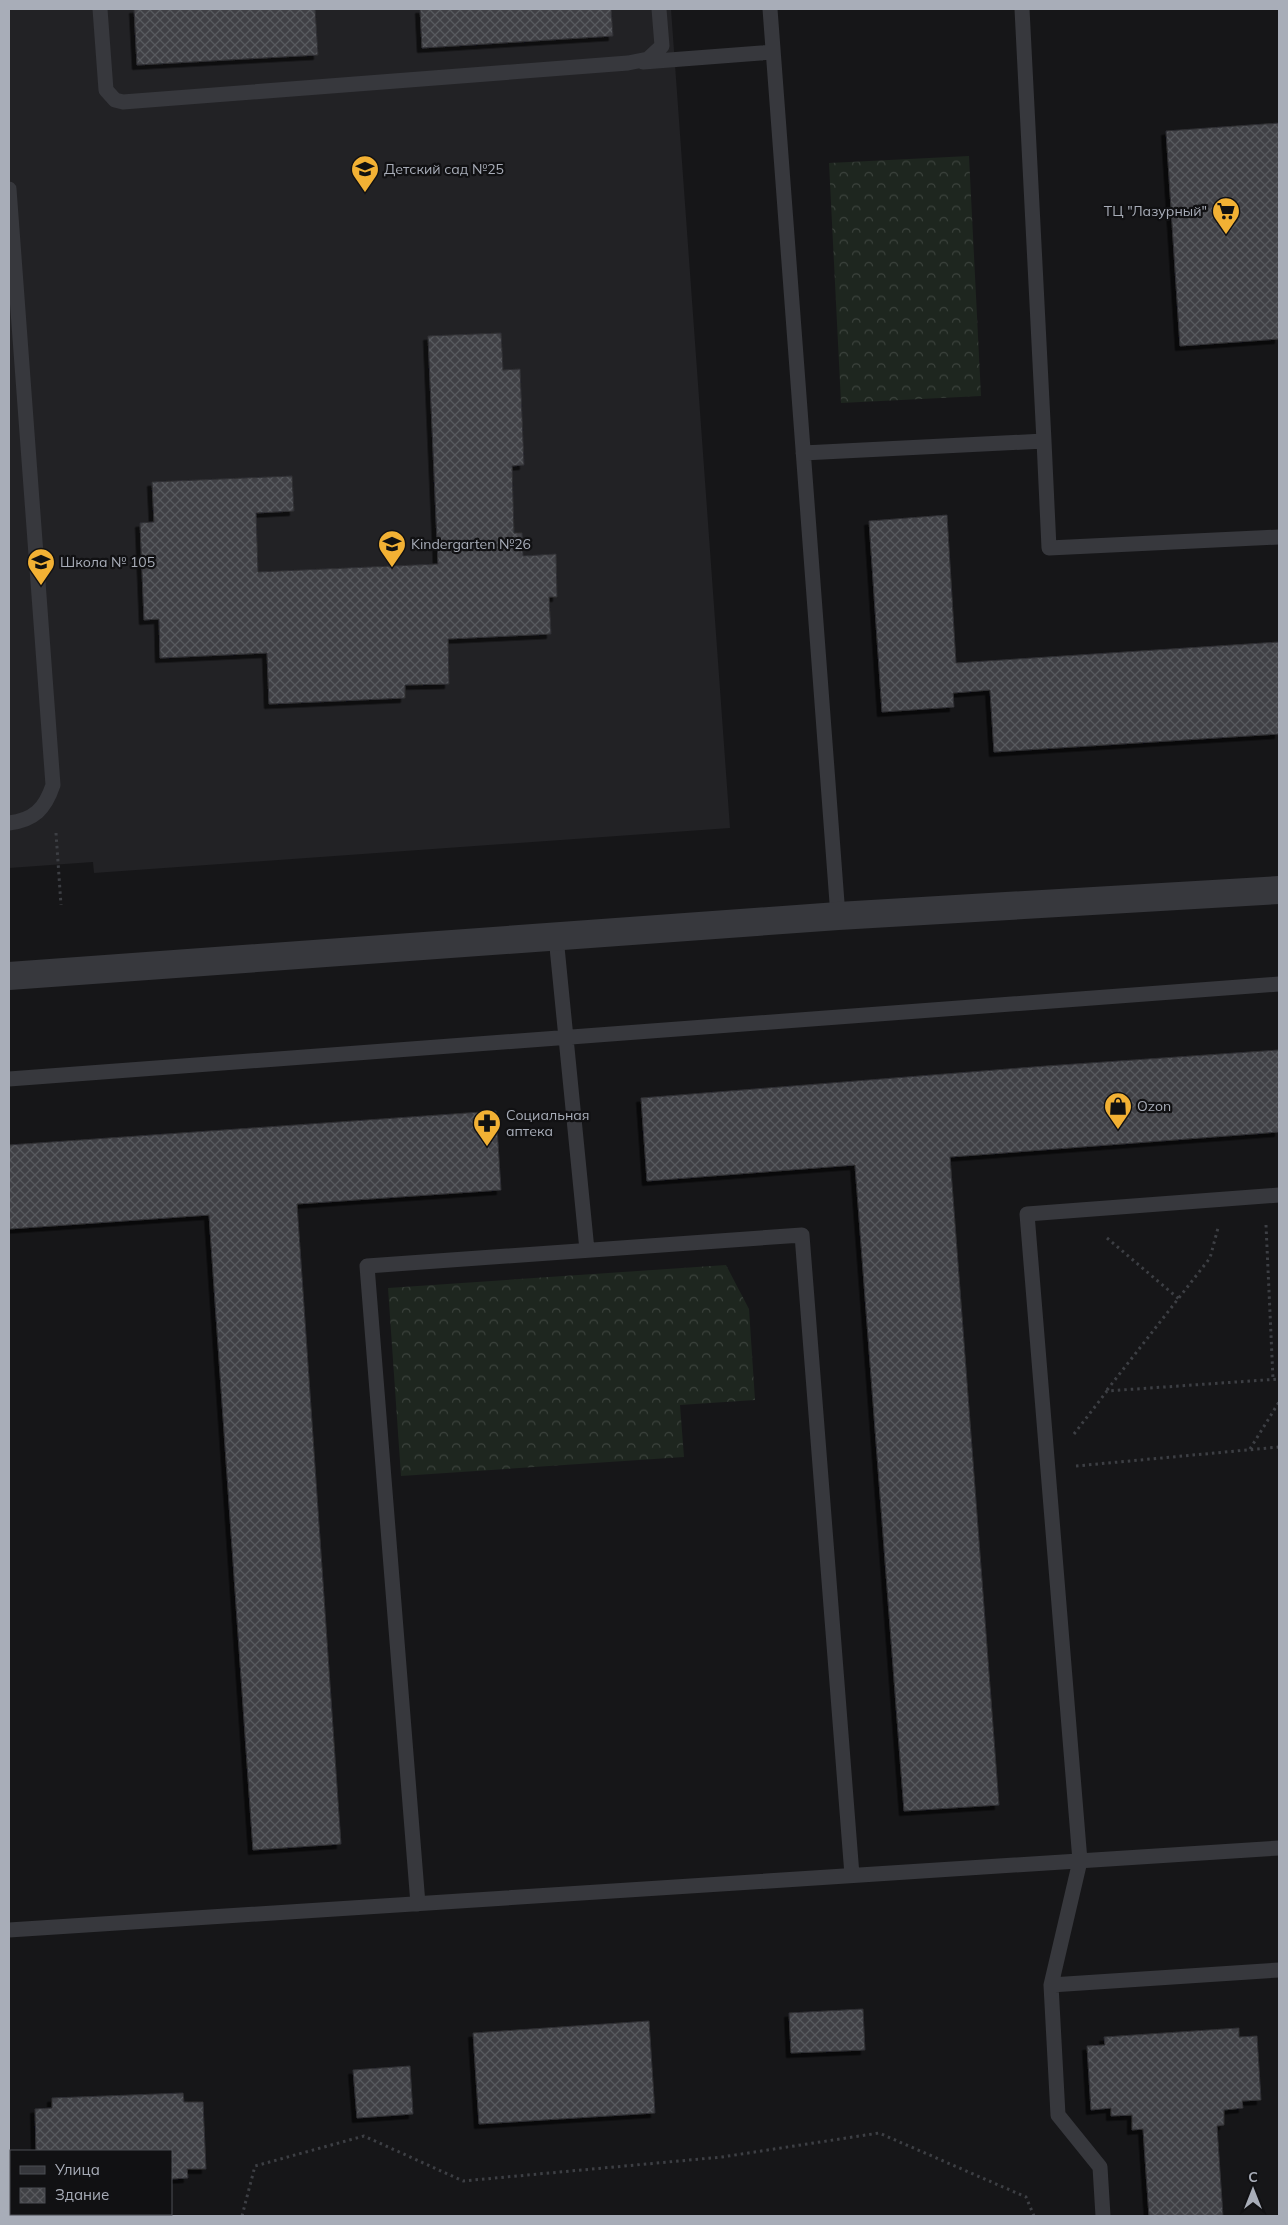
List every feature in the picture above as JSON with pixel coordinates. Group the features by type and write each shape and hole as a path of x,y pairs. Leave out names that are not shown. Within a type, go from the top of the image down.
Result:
{"street":[{"path":"9,976 838,916 1279,890"}],"lane":[{"path":"100,9 106,90 115,100 123,102 774,52"},
{"path":"628,63 648,59 662,46 659,9"},
{"path":"770,9 838,916"},
{"path":"1022,9 1049,548 1279,537"},
{"path":"9,189 53,785 47,802 31,818 9,823"},
{"path":"804,453 1044,441"},
{"path":"556,937 587,1250"},
{"path":"9,1080 1279,984"},
{"path":"1103,2216 1100,2167 1058,2115 1050,1985 1080,1861 1027,1214 1272,1196"},
{"path":"418,1904 367,1266 587,1250 802,1236 852,1875"},
{"path":"9,1930 1279,1848"},
{"path":"1050,1985 1279,1970"}],"path":[{"path":"53,785 61,905"},
{"path":"1272,1196 1273,1379"},
{"path":"1048,1468 1210,1258 1218,1233 1218,1200"},
{"path":"1095,1210 1098,1228 1110,1241 1179,1299"},
{"path":"1107,1391 1279,1379"},
{"path":"1250,1449 1279,1402"},
{"path":"1048,1468 1279,1446"},
{"path":"242,2216 255,2166 364,2136 463,2181 722,2157 879,2133 1026,2197 1034,2216"}],"shaded area":[{"name":"Kindergarten №26","path":"9,9 671,9 730,828 94,873 93,862 9,868"}],"green space":[{"path":"969,156 981,396 841,403 829,163"},
{"path":"726,1265 749,1309 755,1400 680,1405 684,1457 401,1476 388,1288"}],"building":[{"path":"134,9 315,9 318,55 137,65"},
{"path":"420,9 611,9 613,36 422,48"},
{"name":"ТЦ \"Лазурный\"","path":"1279,123 1279,339 1180,346 1166,131"},
{"path":"501,333 503,370 520,369 524,465 512,466 514,533 522,533 523,556 556,554 557,597 549,597 551,634 448,639 449,684 405,685 405,698 269,704 267,653 160,658 159,619 144,620 140,523 154,522 152,482 292,476 294,511 256,513 258,572 438,564 428,336"},
{"path":"947,515 956,663 1279,642 1279,734 994,752 990,690 953,693 954,707 882,712 869,521"},
{"path":"1279,1050 1279,1132 950,1157 999,1805 904,1811 855,1165 647,1181 641,1098 1046,1066"},
{"path":"496,1111 501,1190 297,1204 341,1844 253,1850 209,1215 9,1229 9,1145"},
{"path":"863,2009 865,2050 791,2053 789,2013"},
{"path":"649,2021 655,2113 479,2124 473,2033"},
{"path":"1239,2028 1239,2037 1257,2036 1261,2100 1242,2101 1243,2108 1224,2110 1224,2125 1217,2126 1223,2216 1149,2216 1143,2129 1132,2130 1132,2115 1111,2116 1111,2108 1091,2110 1087,2046 1105,2045 1104,2037"},
{"path":"410,2066 413,2114 357,2118 353,2070"},
{"path":"183,2093 184,2102 203,2102 206,2169 187,2169 188,2178 172,2179 172,2150 36,2150 35,2109 52,2108 52,2098"},
{"path":"81,2215 170,2215 170,2216"}],"place":[{"name":"Детский сад №25","path":"365,193"},
{"name":"ТЦ \"Лазурный\"","path":"1226,235"},
{"name":"Kindergarten №26","path":"392,568"},
{"name":"Школа № 105","path":"41,586"},
{"name":"Ozon","path":"1118,1130"},
{"name":"Социальная аптека","path":"487,1147"}]}
